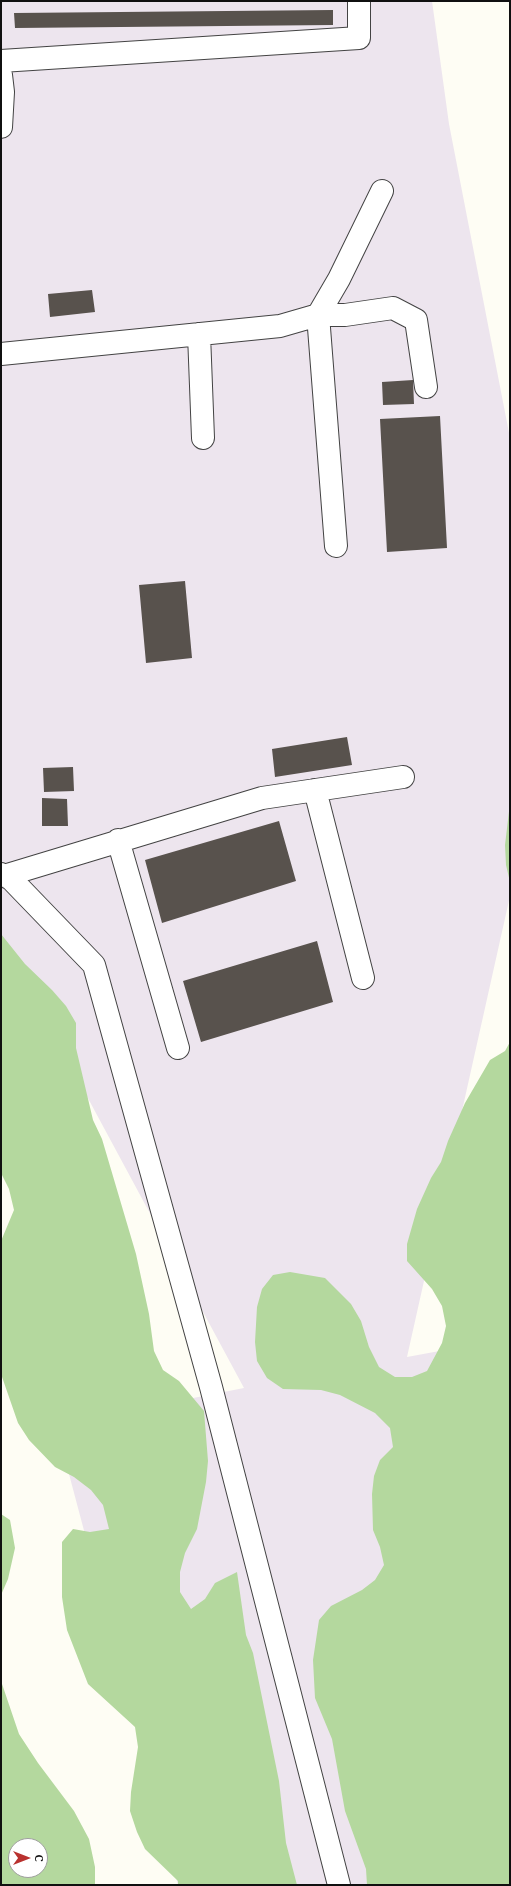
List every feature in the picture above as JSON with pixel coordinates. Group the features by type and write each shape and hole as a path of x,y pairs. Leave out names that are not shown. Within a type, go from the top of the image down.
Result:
{"lane":[{"path":"1,61 359,38 359,1"},
{"path":"1,74 3,92 1,127"},
{"path":"336,546 318,315 339,279 382,191"},
{"path":"1,354 280,326 318,315 345,315 393,308 416,320 426,387"},
{"path":"199,334 202,438"},
{"path":"3,875 262,798 403,777"},
{"path":"315,790 362,978"},
{"path":"118,840 178,1048"},
{"path":"3,875 11,879 94,965 211,1387 339,1885"}],"shaded area":[{"path":"1,1 432,1 449,124 510,438 510,896 407,1357 510,1338 510,1885 178,1885 56,1425 244,1388 48,1024 1,959"}],"green space":[{"path":"510,803 510,882 506,865 505,845"},
{"path":"1,934 25,964 66,1006 76,1023 76,1048 93,1120 102,1139 136,1254 149,1314 154,1351 163,1370 179,1381 204,1411 208,1461 206,1482 197,1529 185,1553 180,1572 180,1592 191,1609 205,1599 215,1583 237,1572 246,1635 253,1653 279,1781 286,1843 297,1885 178,1885 178,1881 145,1849 130,1811 131,1792 138,1747 135,1727 88,1684 67,1630 62,1597 62,1542 73,1529 90,1532 109,1529 103,1505 91,1490 74,1477 55,1467 29,1440 18,1423 1,1374 1,1241 14,1210 9,1189 1,1173"},
{"path":"510,1042 510,1885 367,1885 366,1869 345,1811 332,1739 315,1698 313,1660 319,1620 331,1606 362,1590 375,1580 384,1565 380,1547 373,1530 372,1494 374,1476 380,1460 393,1447 390,1428 375,1413 340,1395 321,1390 283,1389 267,1378 257,1361 255,1342 257,1307 262,1289 273,1275 290,1272 325,1278 351,1304 361,1321 369,1347 379,1367 395,1377 412,1377 427,1371 442,1343 446,1326 442,1306 432,1289 407,1261 407,1244 417,1209 431,1178 441,1162 448,1141 465,1103 490,1060 505,1051"},
{"path":"1,1514 10,1520 15,1548 8,1579 1,1595"},
{"path":"1,1681 19,1734 38,1763 74,1811 89,1839 95,1867 95,1885 1,1885"}],"building":[{"path":"333,10 333,25 15,28 14,13"},
{"path":"92,290 95,312 50,317 48,294"},
{"path":"413,380 414,404 383,405 382,382"},
{"path":"440,416 447,548 387,552 380,419"},
{"path":"185,581 192,658 146,663 139,585"},
{"path":"347,737 352,765 275,777 272,749"},
{"path":"73,767 74,791 44,792 43,768"},
{"path":"42,798 67,799 68,826 42,826"},
{"path":"279,821 296,881 162,923 145,860"},
{"path":"317,941 333,1002 201,1042 183,981"}]}
